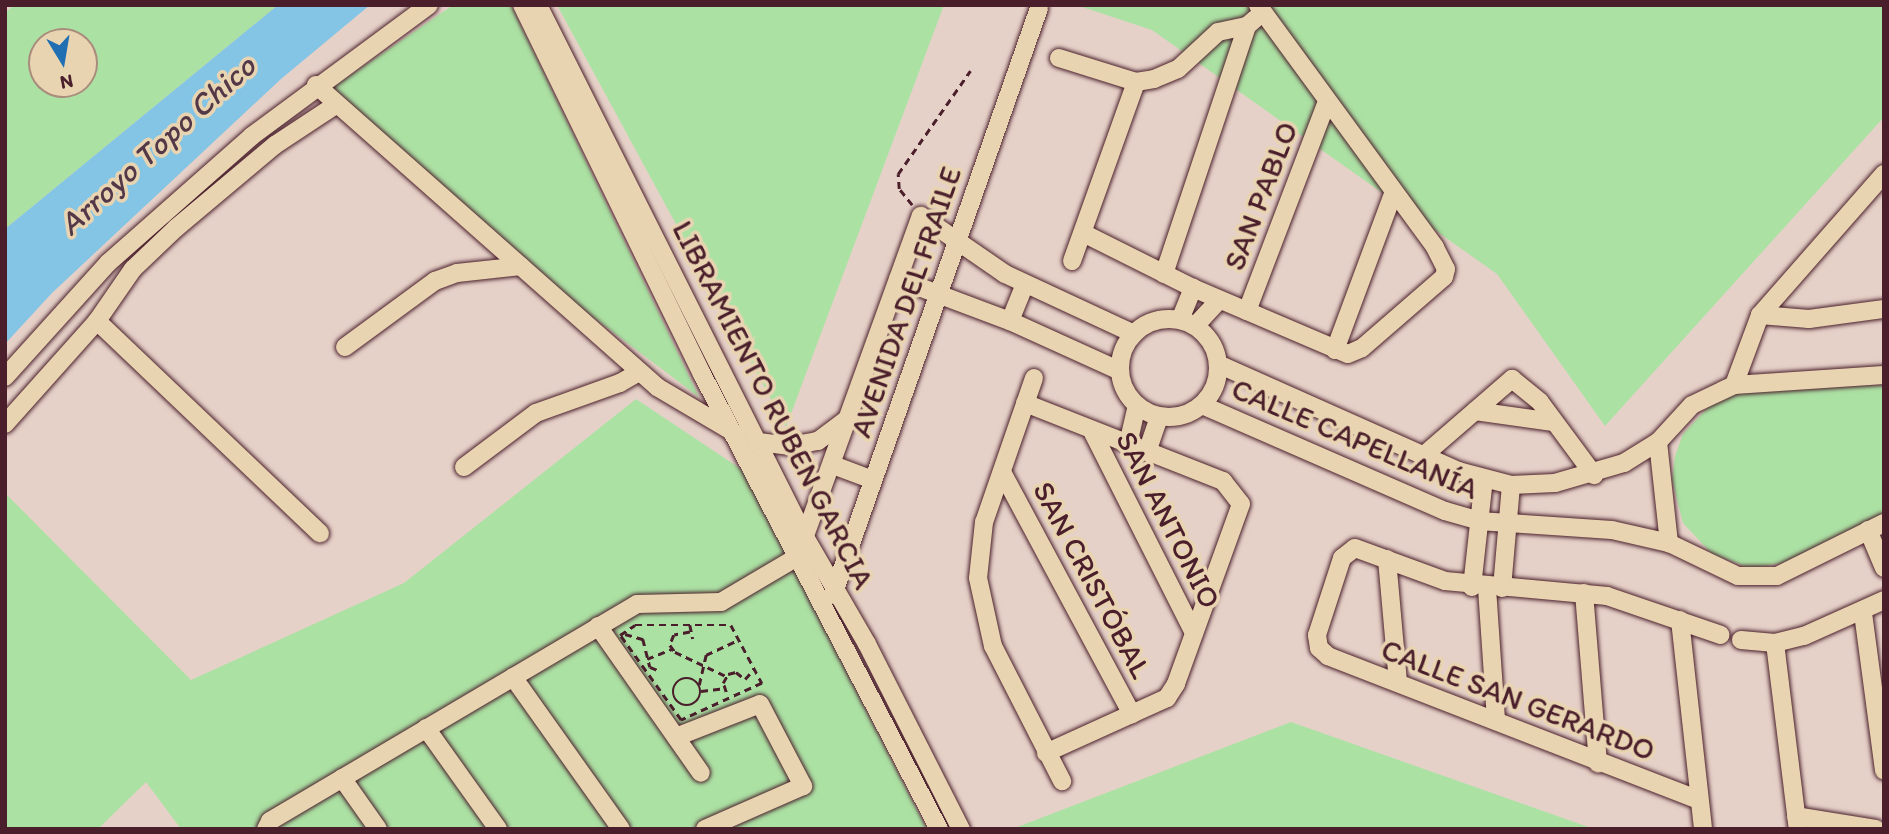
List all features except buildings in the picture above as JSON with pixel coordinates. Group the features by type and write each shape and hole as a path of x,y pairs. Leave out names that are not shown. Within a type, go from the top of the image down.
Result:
{"street":[{"path":"5,377 108,263 316,85 429,5"},
{"name":"LIBRAMIENTO RUBEN GARCIA","path":"522,5 733,432 939,829"},
{"name":"LIBRAMIENTO RUBEN GARCIA","path":"538,5 805,537 961,829"},
{"name":"AVENIDA DEL FRAILE","path":"826,614 1039,8"},
{"path":"1083,233 1164,274 1219,300 1348,354 1362,348 1444,276 1446,269 1436,247 1393,194 1261,9 1247,26 1164,274"},
{"path":"1059,58 1136,82 1168,75 1218,32 1247,26"},
{"path":"1072,261 1136,82"},
{"path":"316,85 639,372 687,407 733,432"},
{"name":"SAN PABLO","path":"1247,311 1327,101"},
{"path":"5,424 97,321 133,269 176,228 275,145 337,104"},
{"path":"1734,385 1760,315 1884,174"},
{"path":"1335,350 1393,194"},
{"path":"921,216 957,244 1025,285 1134,334"},
{"name":"AVENIDA DEL FRAILE","path":"797,557 833,465 921,216"},
{"path":"345,347 435,281 457,273 521,266"},
{"path":"898,279 1010,321 1120,371"},
{"path":"1010,321 1025,285"},
{"path":"1188,323 1193,288"},
{"path":"1188,323 1219,300"},
{"path":"1760,315 1809,319 1884,309"},
{"path":"61,315 80,341"},
{"path":"1164,319 1188,323 1215,349 1218,364 1215,386 1202,405 1189,414 1159,417 1138,406 1122,384 1120,371 1126,345 1134,334 1164,319"},
{"path":"97,321 320,533"},
{"path":"1218,364 1423,456 1484,480 1511,485 1555,484 1594,475 1658,442 1692,405 1734,385 1884,375"},
{"path":"464,467 536,413 620,383 639,372"},
{"path":"1034,378 984,522 979,555 982,611 1009,684 1062,781"},
{"path":"1423,456 1512,379 1525,385 1594,475"},
{"path":"1025,403 1093,433 1223,481 1241,504 1167,698 1046,753"},
{"name":"CALLE CAPELLANÍA","path":"1202,405 1400,493 1479,521 1592,526 1669,543 1720,570 1759,578 1794,570 1876,527"},
{"path":"1128,444 1138,406"},
{"path":"1475,411 1553,422"},
{"path":"758,442 789,446 818,440 851,415"},
{"path":"1147,452 1159,417"},
{"name":"SAN ANTONIO","path":"1093,433 1194,633"},
{"path":"1658,442 1669,543"},
{"path":"833,465 873,480"},
{"name":"SAN CRISTÓBAL","path":"1002,472 1132,714"},
{"path":"1484,480 1479,521 1487,588 1496,721"},
{"path":"1487,588 1508,524 1511,485"},
{"path":"1876,527 1884,568"},
{"name":"CALLE SAN GERARDO","path":"1387,559 1350,549 1342,558 1320,625 1319,648 1328,656 1598,764 1699,800"},
{"path":"267,829 270,821 637,604 721,602 797,557"},
{"path":"1398,683 1387,559 1487,588 1584,593 1640,605 1721,635"},
{"path":"1584,593 1598,764"},
{"path":"1741,640 1775,643 1863,612 1884,600"},
{"path":"1863,612 1884,771"},
{"path":"1680,620 1703,829"},
{"path":"598,626 701,774"},
{"path":"1775,643 1797,822 1876,829"},
{"path":"513,677 621,829"},
{"path":"676,737 760,704 803,786 705,829"},
{"path":"426,729 498,829"},
{"path":"342,778 378,829"}],"path":[{"name":"AVENIDA DEL FRAILE","path":"921,216 899,189 898,174 970,71"},
{"path":"635,625 731,625 762,683 681,720 620,635 635,625"},
{"path":"691,625 693,639"},
{"path":"672,649 674,635 690,632"},
{"path":"620,635 643,639 650,667 660,671"},
{"path":"699,685 690,678 681,680 674,696 682,706 692,706 701,691 699,685 706,655 738,640"},
{"path":"647,659 672,649 726,676 736,673 746,679 754,669"},
{"path":"701,691 725,690 726,676"}],"green space":[{"path":"14,5 278,5 5,229 5,13"},
{"path":"453,5 511,5 699,397 553,287 332,88"},
{"path":"557,5 944,5 786,427"},
{"path":"1076,5 1884,5 1884,117 1605,426 1497,274 1152,30"},
{"path":"1884,385 1884,516 1838,535 1791,562 1750,568 1712,554 1683,523 1672,480 1675,456 1683,434 1715,400 1741,392"},
{"path":"636,399 744,471 927,829 181,829 146,782 98,829 5,829 5,493 191,680 404,583"},
{"path":"1291,722 1594,829 1012,829"}],"water":[{"name":"Arroyo Topo Chico","path":"278,5 370,5 281,79 52,293 5,344 5,229"}]}
